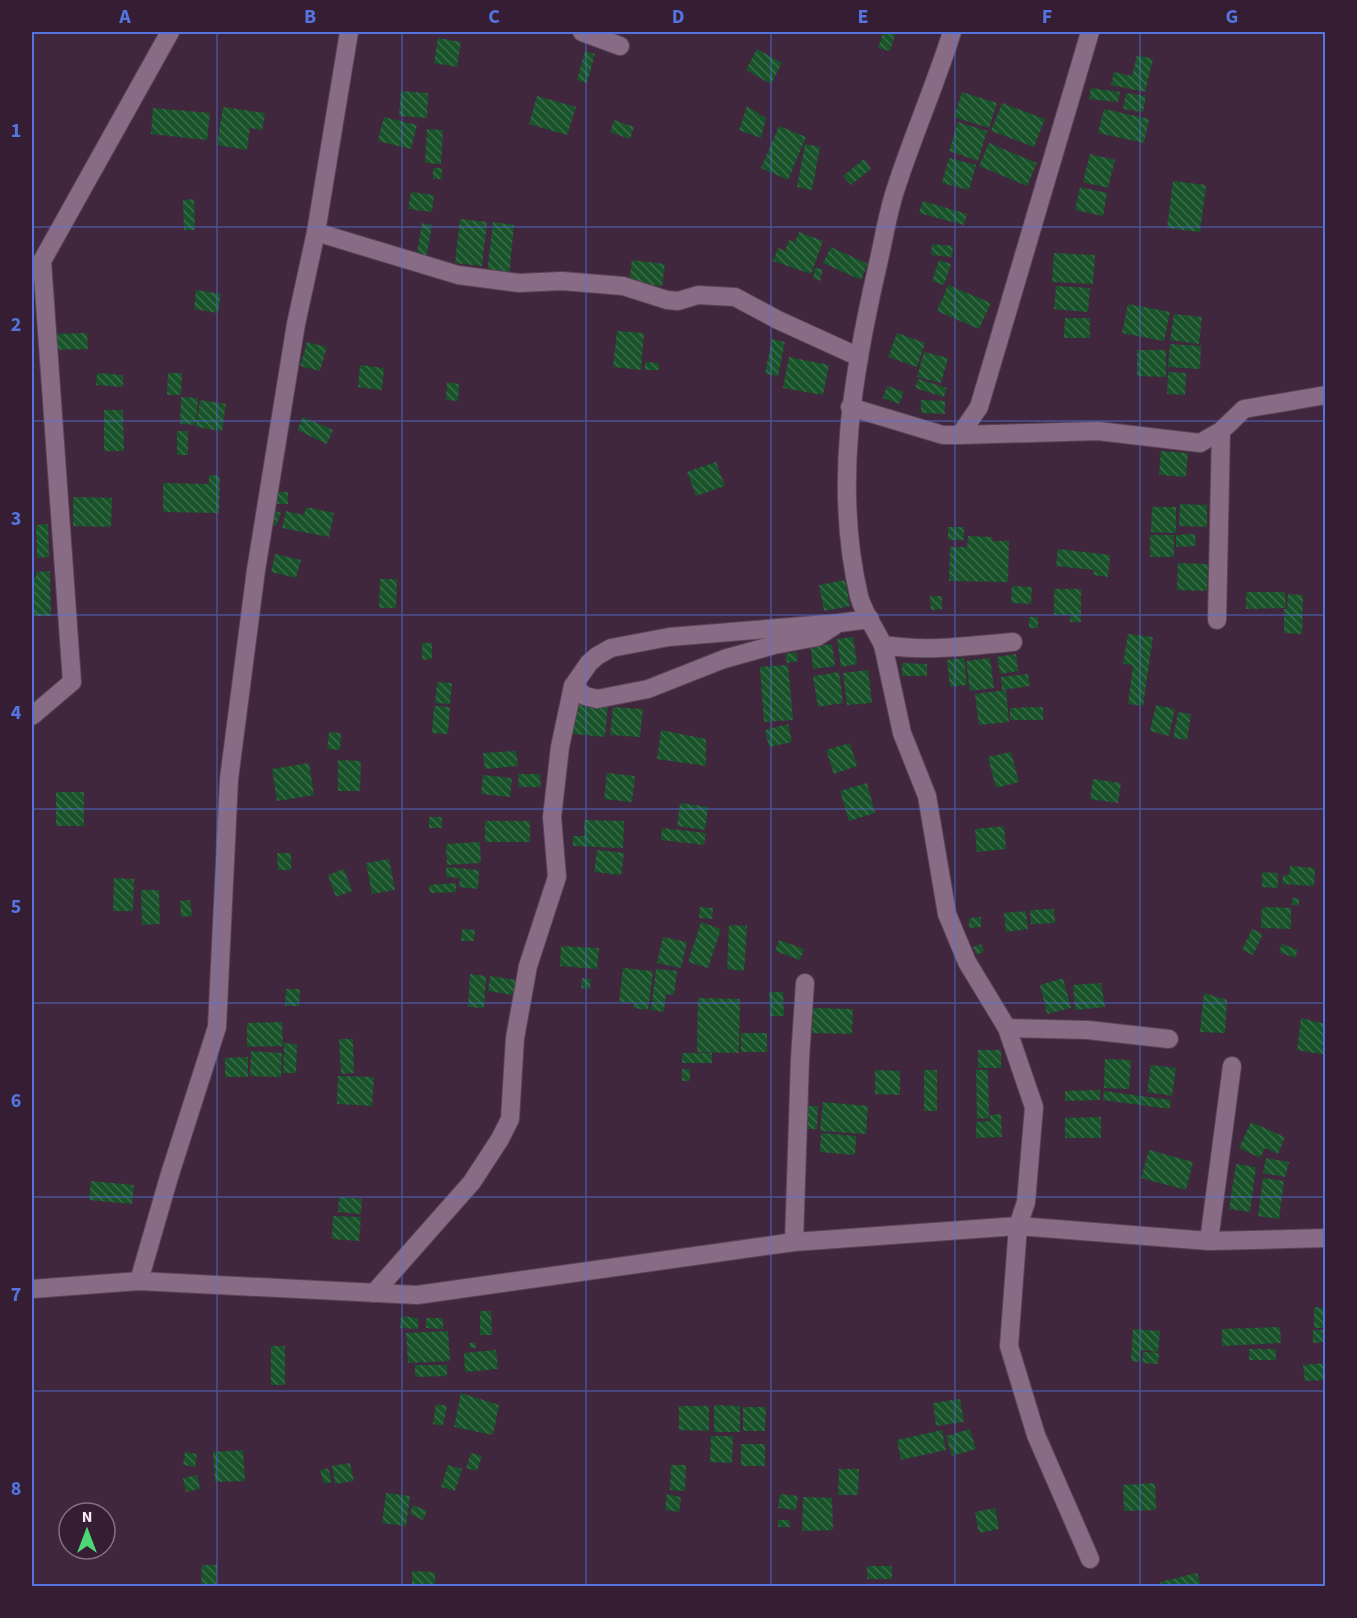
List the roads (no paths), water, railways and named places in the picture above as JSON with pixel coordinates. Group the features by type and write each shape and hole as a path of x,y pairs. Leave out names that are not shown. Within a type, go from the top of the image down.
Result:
{"street":[{"path":"32,716 72,682 42,261 170,32"},
{"path":"139,1281 169,1177 217,1027 229,779 258,559 296,324 316,232 349,32"},
{"path":"582,32 620,46"},
{"path":"952,32 936,82 896,187 867,312 850,407 847,472 850,538 860,599 883,645 902,733 927,796 946,914 967,962 1007,1028 1034,1107 1026,1202 1018,1226 1009,1346 1036,1435 1090,1559"},
{"path":"960,435 979,407 1089,32"},
{"path":"316,232 458,275 519,283 562,281 623,286 667,300 678,301 698,295 735,297 778,320 859,357"},
{"path":"850,407 943,435 1098,431 1200,443 1221,431 1244,409 1326,395"},
{"path":"1217,620 1221,431"},
{"path":"374,1293 472,1182 510,1119 514,1038 528,966 557,877 552,817 560,747 573,686 589,663 611,648 669,637 870,619"},
{"path":"573,686 585,696 597,699 648,689 724,659 774,645 817,637 839,623"},
{"path":"883,645 907,649 946,649 1013,642"},
{"path":"794,1242 805,983"},
{"path":"1007,1028 1088,1030 1169,1039"},
{"path":"1209,1241 1232,1066"},
{"path":"32,1289 139,1281 417,1295 794,1242 1018,1226 1209,1241 1326,1238"}]}
